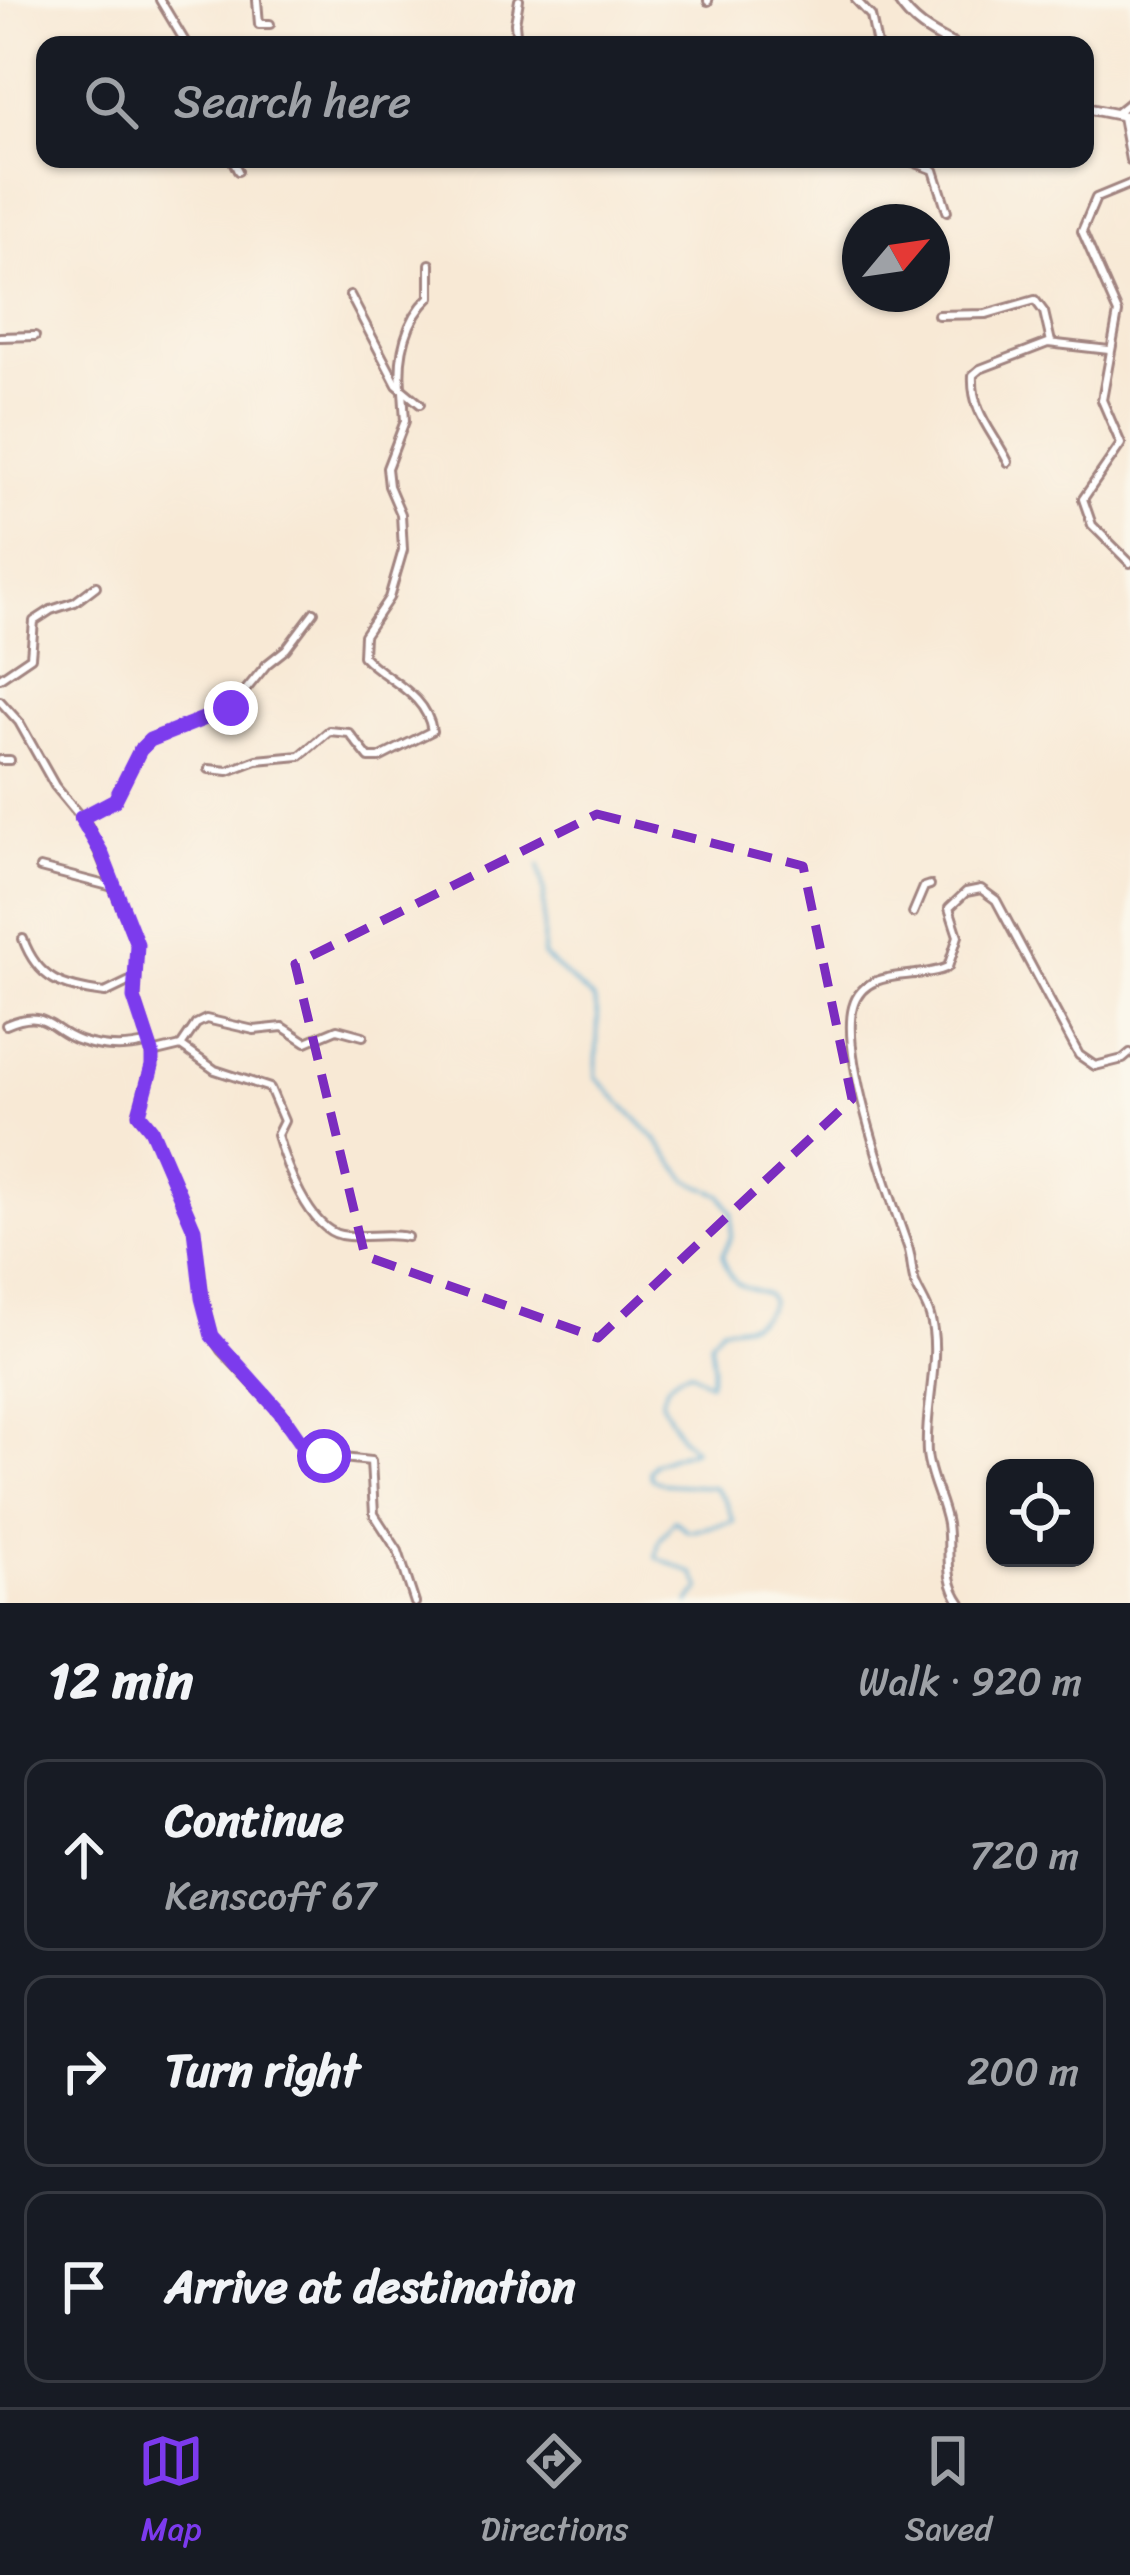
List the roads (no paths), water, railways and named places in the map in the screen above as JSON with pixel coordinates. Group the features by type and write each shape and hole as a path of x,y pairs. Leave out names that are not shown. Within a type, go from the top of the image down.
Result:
{"street":[{"path":"160,0 182,36"},
{"path":"257,0 259,24 270,23"},
{"path":"516,36 519,0"},
{"path":"856,0 872,16 875,36"},
{"path":"898,0 908,15 936,36"},
{"path":"1130,102 1122,116 1130,160"},
{"path":"929,168 934,170 945,204"},
{"path":"1130,184 1096,198 1082,230 1118,313 1102,400 1121,444 1083,499 1092,525 1130,563"},
{"path":"209,769 228,771 257,760 300,756 329,731 349,733 369,758 379,758 432,730 429,717 406,687 363,656 362,642 389,598 404,550 401,514 387,468 405,421 401,355 413,312 430,296 430,264"},
{"path":"350,295 402,390 420,404"},
{"path":"938,315 986,314 1035,300 1044,313 1052,344"},
{"path":"0,337 35,336"},
{"path":"1008,462 980,419 972,392 974,375 1042,344 1109,350"},
{"path":"0,678 31,658 38,618 76,602 96,586"},
{"path":"81,818 115,800 150,740 231,708 314,612"},
{"path":"0,701 19,722 55,786 101,852 137,944 136,1010 152,1066 139,1114 151,1129 194,1229 212,1336 300,1441 336,1460 370,1461 374,1514 398,1551 415,1603"},
{"path":"0,760 10,760"},
{"path":"40,868 113,887"},
{"path":"913,913 924,887 930,885"},
{"path":"961,1603 951,1589 948,1528 927,1458 932,1326 915,1282 909,1249 894,1217 853,1058 854,1003 868,985 895,975 931,975 948,968 958,936 949,908 965,892 981,889 996,900 1079,1055 1095,1066 1130,1053"},
{"path":"23,939 33,964 59,980 106,993 134,979"},
{"path":"182,1046 196,1024 206,1019 254,1030 283,1027 306,1042 337,1029 363,1036"},
{"path":"6,1024 41,1020 79,1041 118,1047 182,1046 215,1070 273,1091 284,1121 277,1135 288,1172 322,1226 345,1236 391,1233 407,1237"}],"waterway":[{"path":"539,865 544,893 543,956 594,1000 596,1077 688,1180 721,1195 732,1213 731,1237 722,1255 726,1266 738,1283 767,1294 771,1302 758,1319 722,1327 710,1341 709,1383 690,1371 684,1373 671,1381 661,1401 681,1438 694,1449 655,1463 649,1471 651,1478 664,1484 714,1487 734,1522 688,1531 674,1520 659,1541 656,1557 694,1574 701,1589 689,1603"}]}
